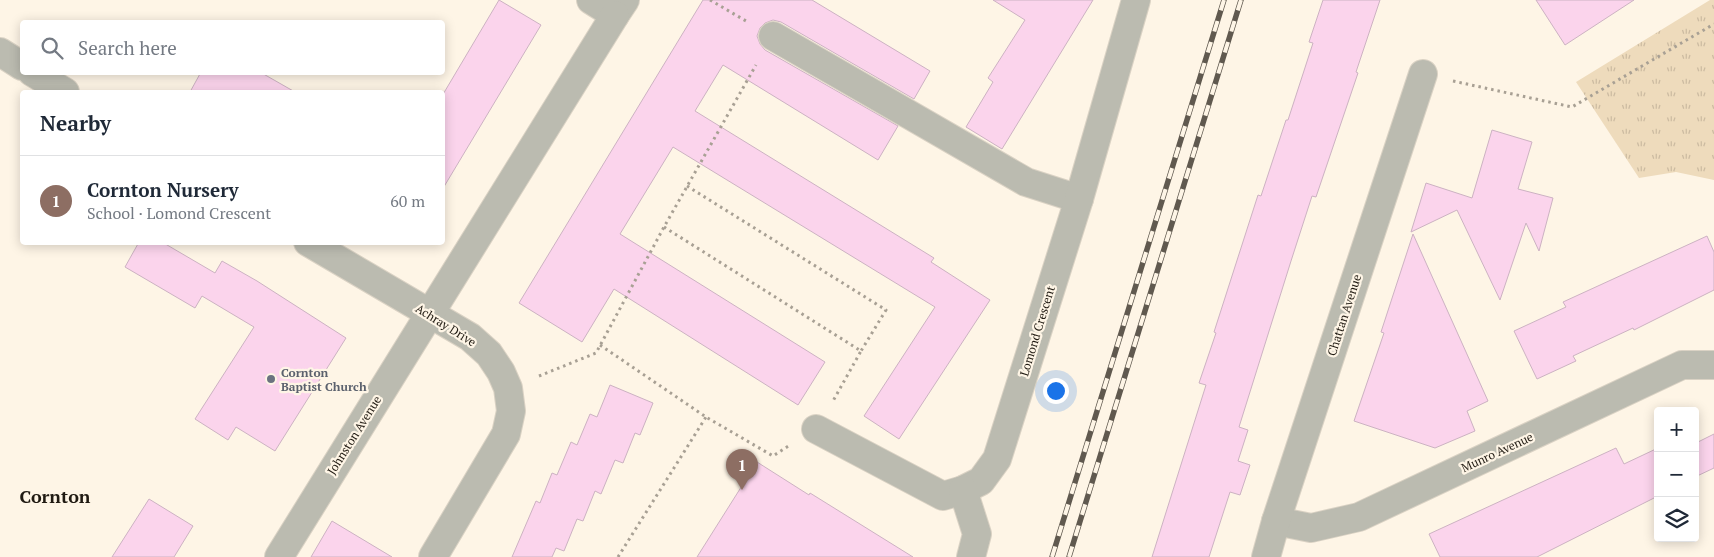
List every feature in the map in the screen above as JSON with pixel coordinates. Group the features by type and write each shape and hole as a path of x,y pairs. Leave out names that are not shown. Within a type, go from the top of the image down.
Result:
{"street":[{"path":"591,0 620,8"},
{"name":"Lomond Crescent","path":"816,429 943,496 963,490 981,481 997,459 1079,199 1136,0"},
{"name":"Johnston Avenue","path":"279,557 620,8"},
{"path":"773,36 1026,182 1079,199"},
{"path":"0,52 20,65"},
{"name":"Chattan Avenue","path":"1266,557 1276,521 1423,74"},
{"path":"37,75 62,90"},
{"name":"Achray Drive","path":"313,245 470,337 489,354 508,388 511,411 506,434 433,557"},
{"name":"Munro Avenue","path":"1276,521 1311,528 1359,517 1682,365 1714,366"},
{"path":"963,490 977,534 971,557"}],"path":[{"path":"508,388 596,353 664,227 773,36 710,0"},
{"path":"1423,74 1572,107 1714,24"},
{"path":"600,345 706,416 773,456 816,429 886,310 687,186"},
{"path":"664,227 861,351"},
{"path":"618,557 706,416"}],"green space":[{"path":"1710,0 1714,0 1714,180 1676,172 1639,178 1576,82"}],"building":[{"path":"499,0 541,25 445,185 445,91"},
{"path":"703,0 812,0 930,71 914,99 781,22 773,20 765,23 760,28 757,36 765,50 898,126 878,160 723,65 695,111 934,258 931,262 990,300 899,439 864,416 935,307 673,147 620,234 825,362 798,405 614,289 582,342 519,303"},
{"path":"993,0 1093,0 1002,149 966,127 993,82 988,78 1025,20"},
{"path":"1323,0 1380,0 1356,72 1358,73 1316,197 1312,196 1239,427 1248,430 1238,461 1250,465 1240,495 1230,492 1209,557 1152,557 1206,385 1199,383 1216,333 1214,332 1258,195 1261,196 1286,120 1288,120 1313,43 1309,42"},
{"path":"1536,0 1634,0 1565,45"},
{"path":"199,75 265,75 292,90 191,90"},
{"path":"1492,130 1532,142 1518,189 1553,198 1539,251 1526,223 1500,300 1457,210 1411,232 1426,183 1472,198"},
{"path":"1413,234 1488,401 1467,411 1475,431 1435,448 1354,421 1384,333 1381,332"},
{"path":"1707,236 1714,252 1714,290 1634,330 1633,328 1573,356 1576,361 1537,379 1514,331 1566,307 1563,302"},
{"name":"Cornton Baptist Church","path":"137,245 167,245 215,273 222,261 346,338 275,451 236,427 228,440 195,419 254,327 202,296 195,308 125,267"},
{"path":"610,385 653,403 640,435 635,433 623,463 615,460 601,494 595,491 583,521 577,519 564,551 556,548 552,557 512,557 536,501 540,503 552,473 557,475 571,442 577,445 590,414 597,417"},
{"path":"1714,434 1714,468 1699,475 1699,452 1699,442"},
{"path":"1616,448 1624,464 1654,450 1654,498 1537,557 1440,557 1429,534"},
{"path":"757,462 809,495 810,493 913,557 697,557"},
{"path":"149,499 193,526 174,557 112,557"},
{"path":"332,521 392,557 311,557"}],"railway":[{"path":"1052,557 1224,0"},
{"path":"1069,557 1241,0"}],"place":[{"name":"Cornton Baptist Church","path":"271,379"},
{"name":"Cornton Nursery","path":"742,490"}],"district":[{"name":"Cornton","path":"55,496"}]}
